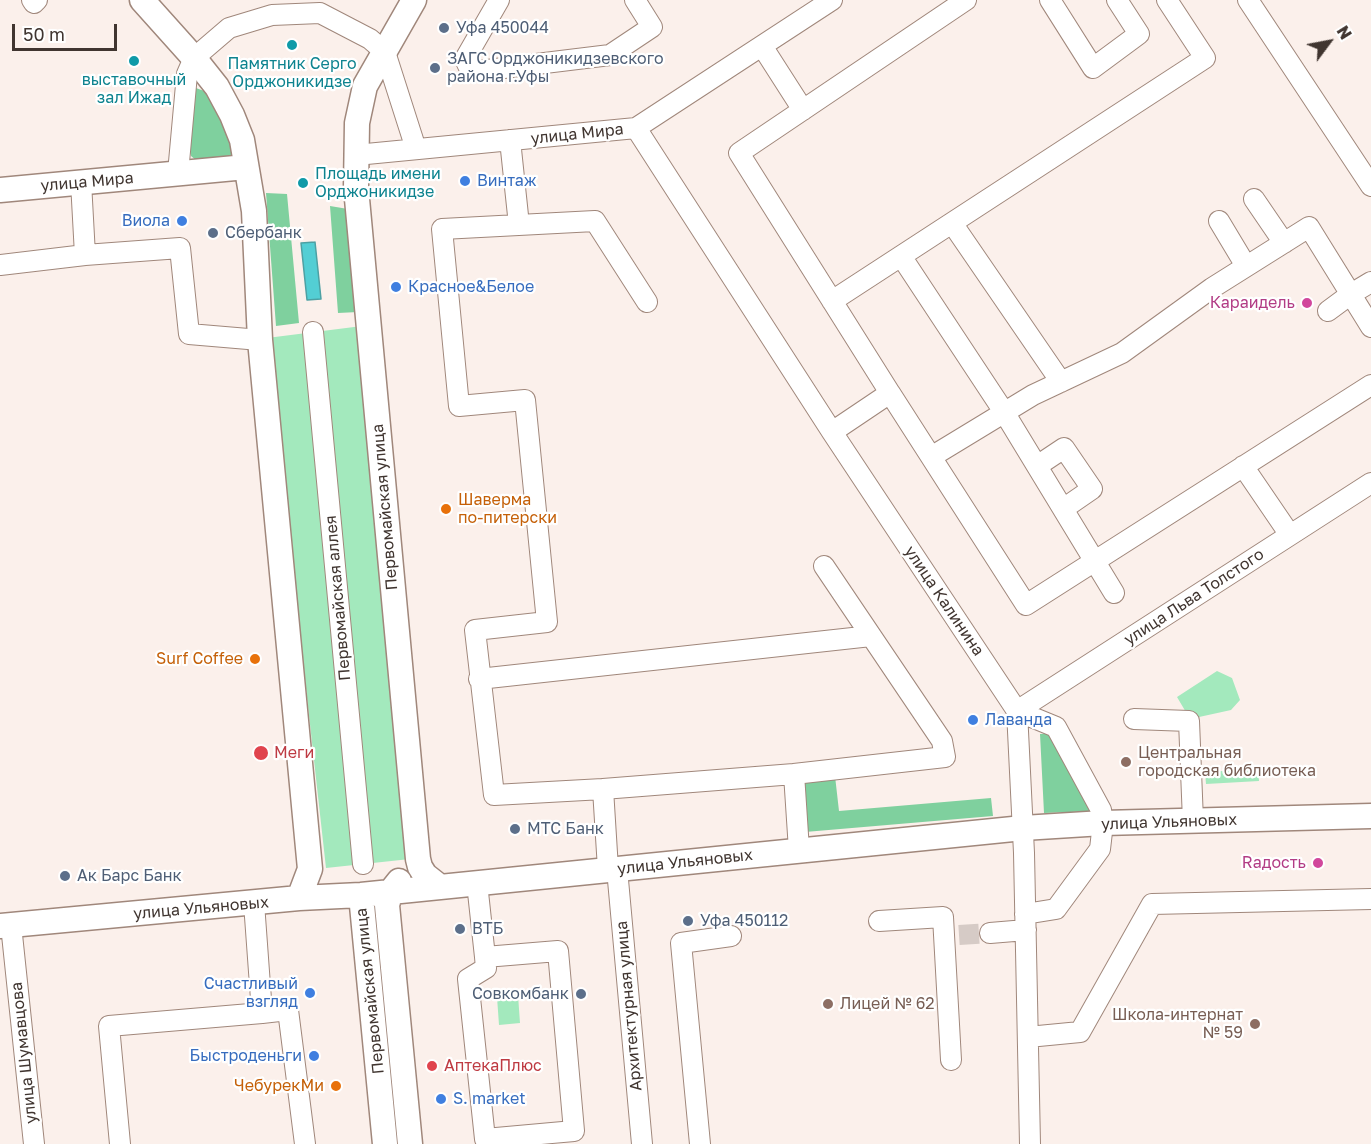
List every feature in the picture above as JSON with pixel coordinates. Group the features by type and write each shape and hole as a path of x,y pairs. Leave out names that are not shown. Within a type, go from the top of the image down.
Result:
{"main road":[{"path":"142,0 217,87 242,140 254,211 260,340 310,869 299,898"},
{"name":"Первомайская улица","path":"414,0 365,86 357,123 356,188 418,859 425,875 439,886"},
{"name":"улица Мира","path":"0,190 246,167"},
{"name":"улица Ульяновых","path":"5,926 299,898 361,896 439,886 1023,828 1103,823 1371,816"},
{"path":"391,891 418,859"},
{"name":"Первомайская улица","path":"310,869 326,881 361,896 385,1144"},
{"name":"Первомайская улица","path":"391,891 387,905 410,1144"}],"street":[{"path":"32,0 34,3 37,0"},
{"path":"499,0 465,59 471,72 610,55 652,27 635,0"},
{"name":"улица Мира","path":"356,155 636,128 832,0"},
{"path":"966,0 943,6 803,110 739,153 1026,605 1371,385"},
{"path":"1050,0 1093,68 1139,34 1121,1"},
{"path":"832,302 1205,58 1167,0"},
{"path":"1248,0 1371,186"},
{"path":"178,173 187,74 194,58 229,28 272,15 320,13 370,39 385,52 416,149"},
{"path":"762,46 803,110"},
{"name":"улица Калинина","path":"636,128 832,432 1017,711"},
{"path":"510,140 519,225"},
{"path":"81,182 85,255"},
{"path":"1254,199 1284,243"},
{"path":"647,302 595,221 442,229 459,406 525,400 547,622 474,630 494,795 794,774 945,757 942,741 824,566"},
{"path":"1219,221 1246,266"},
{"path":"952,223 1061,382"},
{"path":"931,456 1033,395 1122,353 1212,288 1309,227 1371,327"},
{"path":"0,266 85,255 180,248 189,334 260,340"},
{"path":"901,256 1004,412 1114,592"},
{"path":"1328,311 1371,282"},
{"name":"Первомайская аллея","path":"313,332 363,864"},
{"path":"832,432 890,393"},
{"path":"1038,466 1064,448 1092,489 1063,509"},
{"path":"1243,466 1290,535"},
{"name":"улица Льва Толстого","path":"1017,711 1371,483"},
{"path":"479,678 872,636"},
{"path":"990,933 1026,922 1056,909 1100,849 1103,823 1101,810 1056,727 1017,711 1026,922 1030,1144"},
{"path":"1134,719 1189,721 1193,821"},
{"path":"794,774 800,850"},
{"name":"Архитектурная улица","path":"603,789 642,1144"},
{"path":"477,883 486,968 468,979 485,1139 493,1141 574,1131 558,951 485,957"},
{"path":"1028,1037 1080,1032 1152,904 1371,898"},
{"path":"254,903 262,1013"},
{"path":"879,921 943,917 951,936 951,1060"},
{"name":"улица Шумавцова","path":"5,926 34,1144"},
{"path":"700,1144 681,944 731,936"},
{"path":"120,1144 109,1026 288,1010 305,1144"}],"green space":[{"path":"193,87 210,93 239,159 197,161 191,156 187,140"},
{"path":"266,193 287,194 299,323 276,326"},
{"path":"330,206 348,209 358,312 338,313"},
{"path":"362,326 410,859 326,868 267,338"},
{"path":"1217,671 1232,678 1240,700 1231,710 1190,719 1177,697"},
{"path":"1053,733 1096,811 1044,813 1040,734"},
{"path":"1258,769 1259,781 1206,784 1205,772"},
{"path":"835,776 839,811 991,798 993,816 805,832 800,779"},
{"path":"518,995 520,1023 499,1025 497,997"}],"water":[{"path":"315,242 321,299 307,300 301,243"}],"tunnel":[{"path":"959,935 990,933"}],"place":[{"name":"Уфа 450044","path":"444,28"},
{"name":"Памятник Серго Орджоникидзе","path":"292,45"},
{"name":"выставочный зал Ижад","path":"134,61"},
{"name":"ЗАГС Орджоникидзевского района г.Уфы","path":"435,68"},
{"name":"Винтаж","path":"465,181"},
{"name":"Площадь имени Орджоникидзе","path":"303,183"},
{"name":"Виола","path":"182,221"},
{"name":"Сбербанк","path":"213,233"},
{"name":"Красное&Белое","path":"396,287"},
{"name":"Караидель","path":"1307,303"},
{"name":"Шаверма по-питерски","path":"446,509"},
{"name":"Surf Coffee","path":"255,659"},
{"name":"Лаванда","path":"973,720"},
{"name":"Меги","path":"261,753"},
{"name":"Центральная городская библиотека","path":"1126,762"},
{"name":"МТС Банк","path":"515,829"},
{"name":"Rадость","path":"1318,863"},
{"name":"Ак Барс Банк","path":"65,876"},
{"name":"Уфа 450112","path":"688,921"},
{"name":"ВТБ","path":"460,929"},
{"name":"Счастливый взгляд","path":"310,993"},
{"name":"Совкомбанк","path":"581,994"},
{"name":"Лицей № 62","path":"828,1004"},
{"name":"Школа-интернат № 59","path":"1255,1024"},
{"name":"Быстроденьги","path":"314,1056"},
{"name":"АптекаПлюс","path":"432,1066"},
{"name":"ЧебурекМи","path":"336,1086"},
{"name":"S. market","path":"441,1099"}]}
